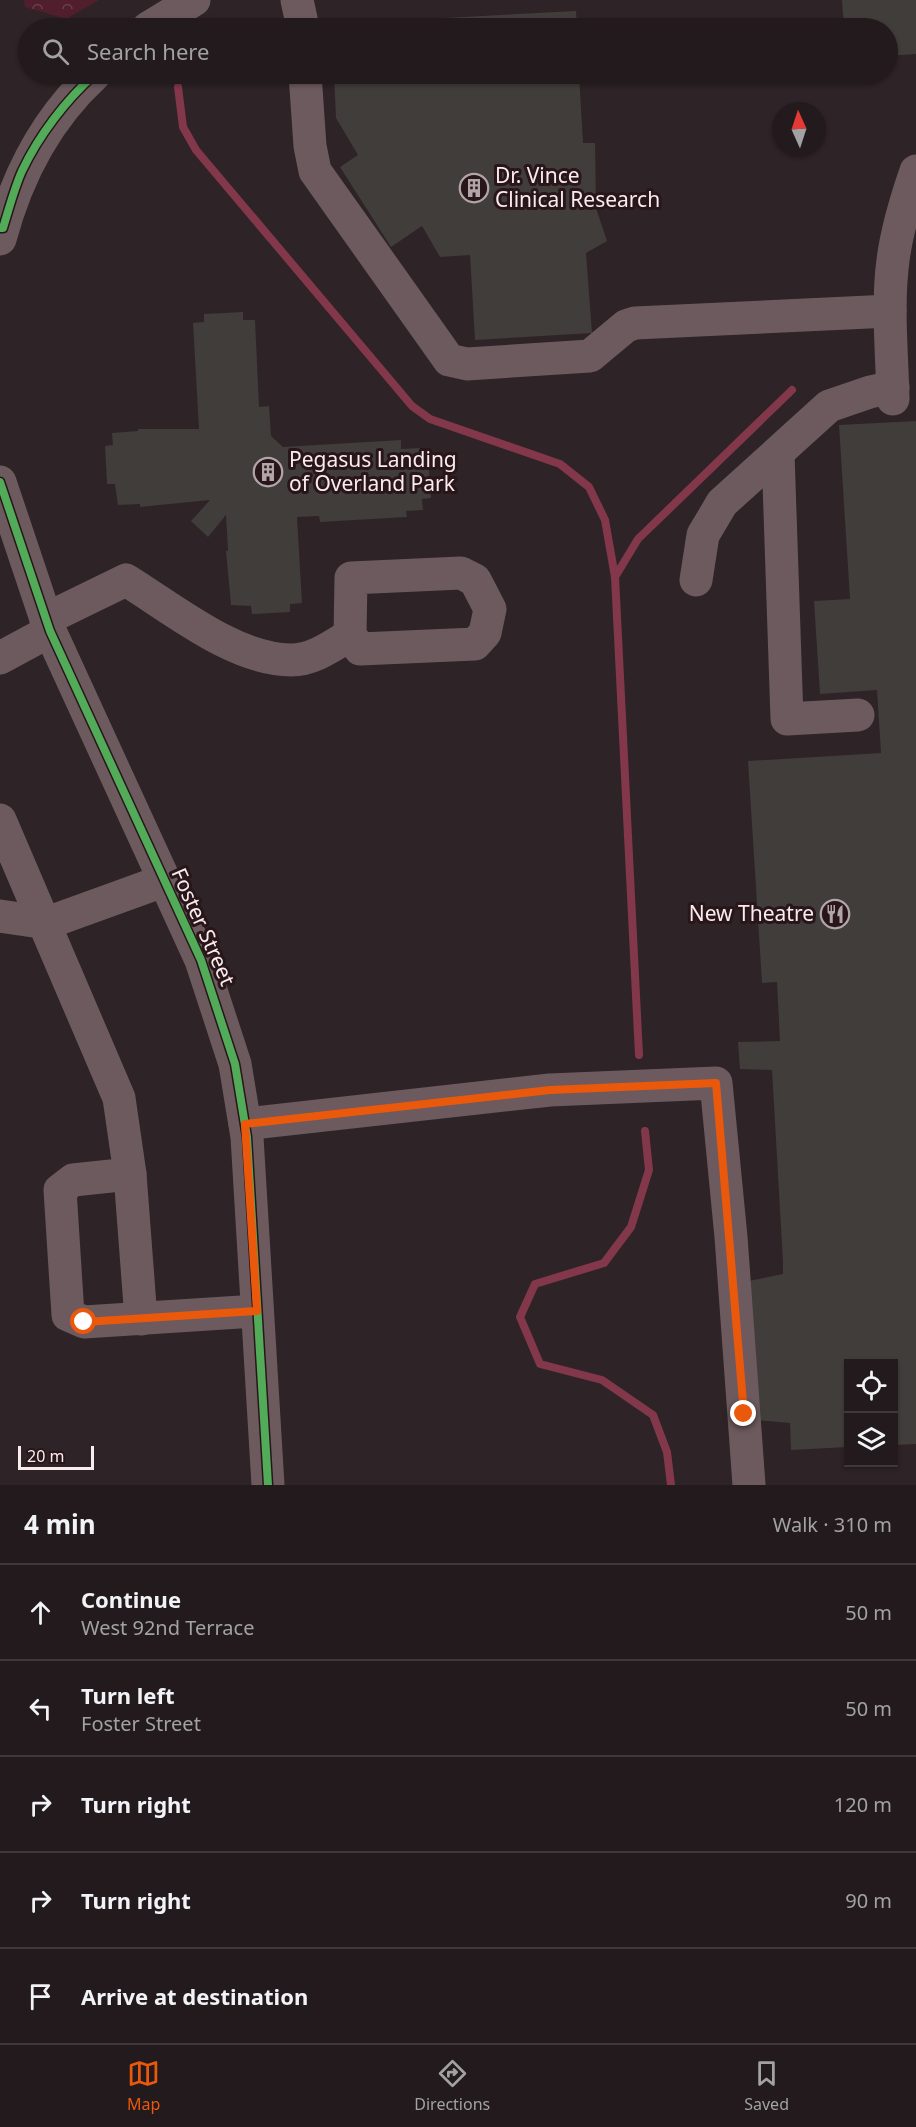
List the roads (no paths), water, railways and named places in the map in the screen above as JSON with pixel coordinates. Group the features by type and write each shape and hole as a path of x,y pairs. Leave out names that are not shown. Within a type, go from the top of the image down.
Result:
{"street":[{"path":"164,18 194,0"},
{"path":"297,0 301,18"},
{"path":"1,232 22,172 33,151 56,118 86,84"},
{"path":"307,84 310,146 315,171 449,360 467,364 590,356 626,326 635,323 890,311"},
{"path":"696,580 703,535 722,503 829,406 870,392 893,393 890,311 893,261 900,218 916,171"},
{"path":"778,453 787,719 858,715"},
{"name":"Foster Street","path":"0,482 48,625 213,993 235,1064 245,1124 268,1485"},
{"path":"0,658 48,625 126,580 212,636 255,656 292,660 321,653 350,635"},
{"path":"0,820 119,1098 130,1174 141,1319"},
{"path":"0,916 46,923 163,881"},
{"path":"245,1124 550,1090 716,1083 731,1237 749,1485"},
{"path":"130,1174 73,1180 60,1190 68,1314 84,1322 257,1311"}],"waterway":[{"path":"178,87 183,127 196,150 412,406 430,419 560,464 589,487 605,520 615,577 639,1055"},
{"path":"615,577 638,539 792,390"},
{"path":"645,1131 649,1170 631,1227 604,1263 535,1284 520,1317 540,1364 602,1380 653,1415 667,1452 671,1485"}],"place":[{"name":"Dr. Vince Clinical Research","path":"474,188"},
{"name":"Pegasus Landing of Overland Park","path":"268,472"},
{"name":"New Theatre","path":"835,914"}]}
